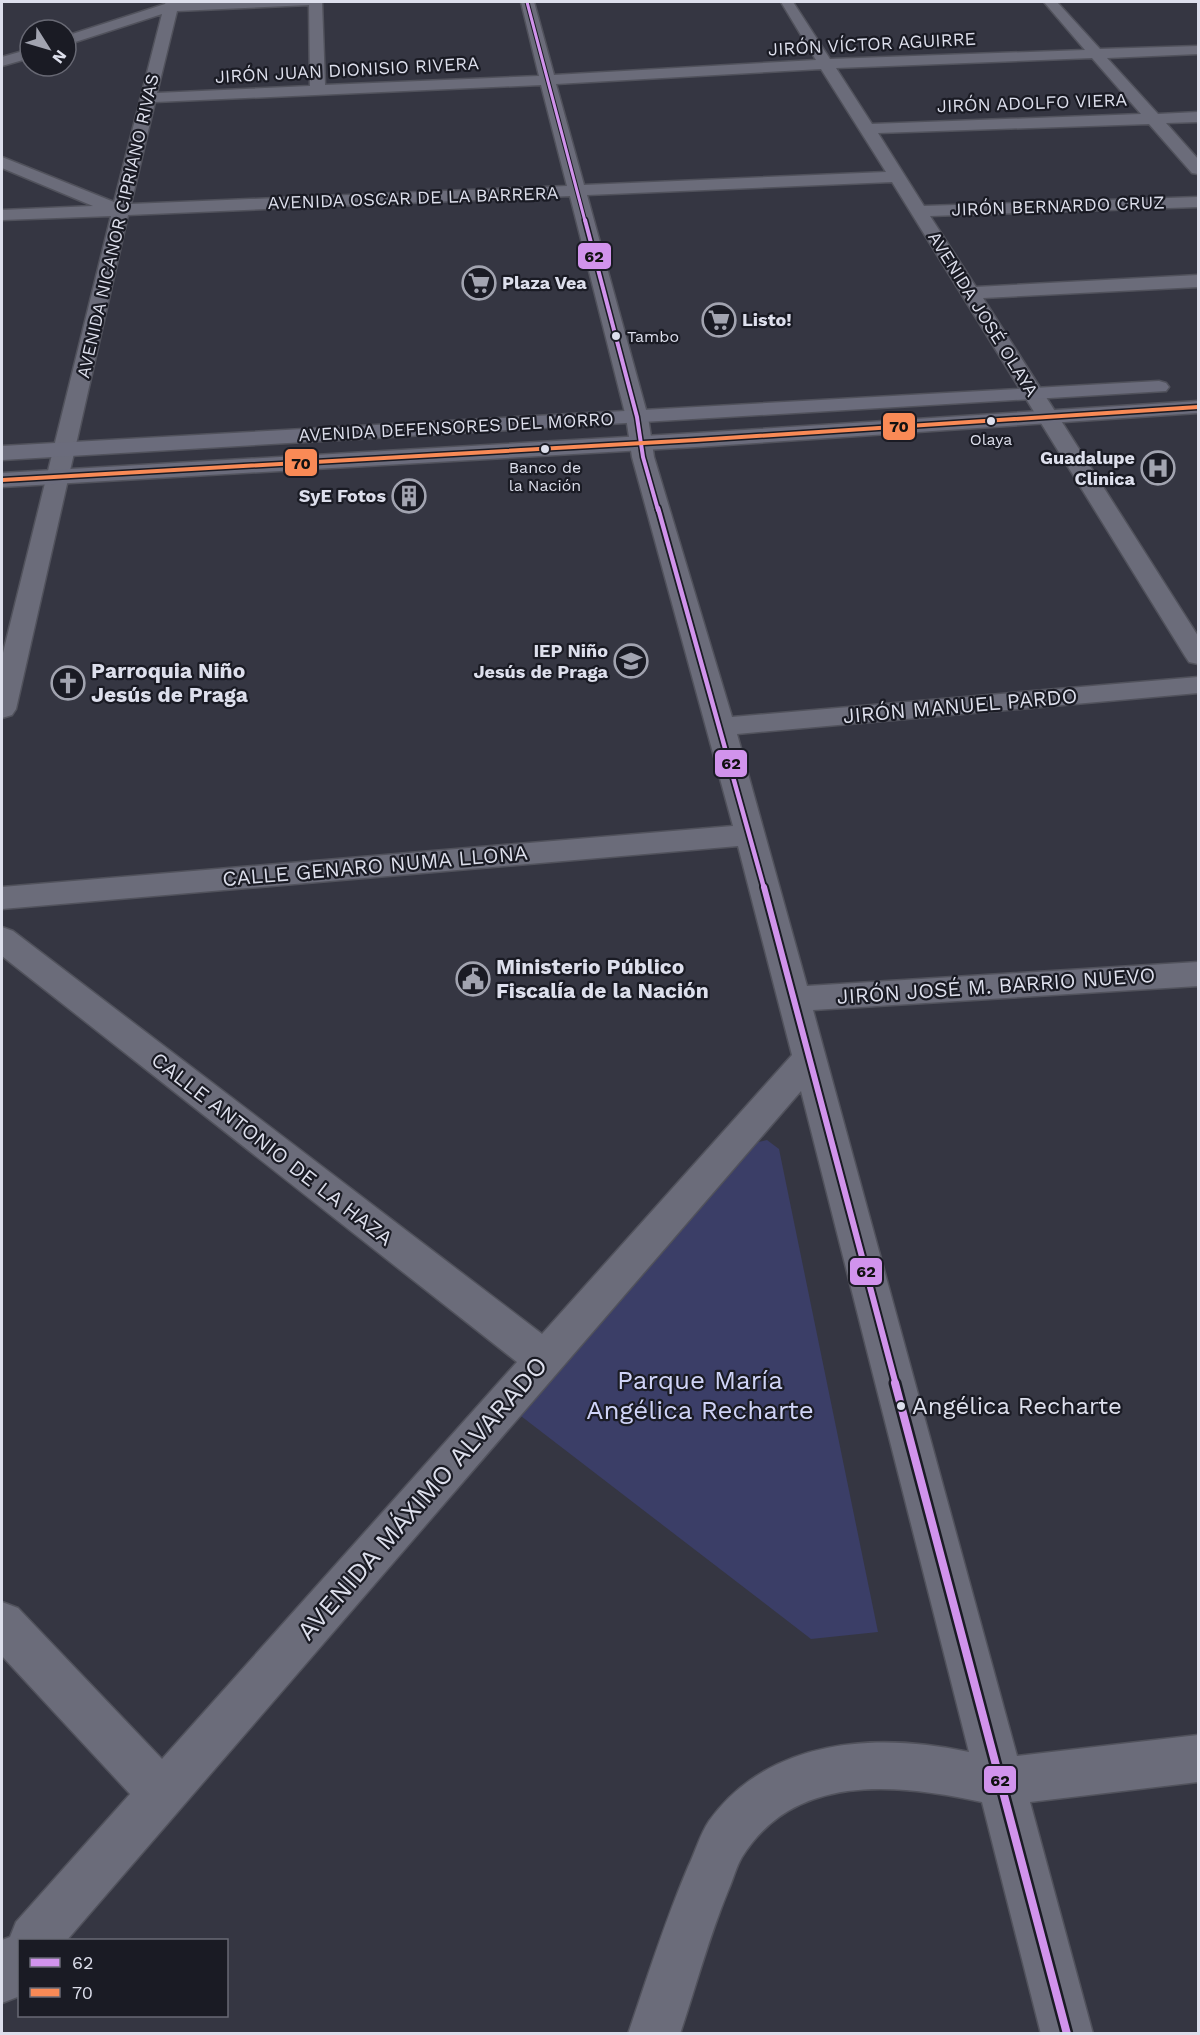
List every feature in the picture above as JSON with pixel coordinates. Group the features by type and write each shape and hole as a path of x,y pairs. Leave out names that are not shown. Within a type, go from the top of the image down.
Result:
{"main road":[{"name":"AVENIDA DEFENSORES DEL MORRO","path":"2,480 638,430 1033,394 1176,386"},
{"name":"AVENIDA DEFENSORES DEL MORRO","path":"2,453 1048,417 1198,407"}],"street":[{"path":"151,2 171,4 305,2"},
{"path":"316,2 318,92"},
{"path":"527,2 638,430 810,1057 1066,2034"},
{"name":"AVENIDA JOSÉ OLAYA","path":"787,2 1198,656"},
{"path":"1050,2 1156,118 1198,169"},
{"path":"78,37 171,4"},
{"name":"AVENIDA NICANOR CIPRIANO RIVAS","path":"2,709 65,450 119,210 171,4"},
{"name":"JIRÓN VÍCTOR AGUIRRE","path":"548,81 826,64 1198,50"},
{"path":"2,62 18,57"},
{"name":"JIRÓN JUAN DIONISIO RIVERA","path":"147,98 548,81"},
{"name":"JIRÓN ADOLFO VIERA","path":"867,129 1198,117"},
{"path":"2,162 119,210"},
{"name":"AVENIDA OSCAR DE LA BARRERA","path":"2,215 897,177"},
{"name":"JIRÓN BERNARDO CRUZ","path":"918,211 1198,202"},
{"path":"970,293 1198,281"},
{"name":"JIRÓN MANUEL PARDO","path":"721,727 1198,685"},
{"name":"CALLE GENARO NUMA LLONA","path":"2,898 750,835"},
{"name":"CALLE ANTONIO DE LA HAZA","path":"2,939 543,1359"},
{"name":"JIRÓN JOSÉ M. BARRIO NUEVO","path":"794,999 1198,974"},
{"name":"AVENIDA MÁXIMO ALVARADO","path":"36,1939 810,1057"},
{"path":"2,1624 163,1794"},
{"path":"654,2034 696,1908 725,1840 759,1801 789,1785 830,1769 876,1765 929,1767 1000,1782 1198,1758"},
{"path":"2,1978 18,1960"}],"green space":[{"name":"Parque María Angélica Recharte","path":"767,1140 779,1149 878,1632 811,1639 517,1413 754,1143"}],"transit line":[{"name":"62","path":"527,2 637,417 643,457 721,727 1067,2034"},
{"name":"70","path":"2,480 696,440 1198,407"}],"place":[{"name":"Plaza Vea","path":"479,283"},
{"name":"Listo!","path":"719,320"},
{"name":"Tambo","path":"616,336"},
{"name":"Olaya","path":"991,421"},
{"name":"Banco de la Nación","path":"545,449"},
{"name":"Guadalupe Clinica","path":"1158,468"},
{"name":"SyE Fotos","path":"409,496"},
{"name":"IEP Niño Jesús de Praga","path":"631,661"},
{"name":"Parroquia Niño Jesús de Praga","path":"68,683"},
{"name":"Ministerio Público Fiscalía de la Nación","path":"473,979"},
{"name":"Angélica Recharte","path":"901,1406"}]}
